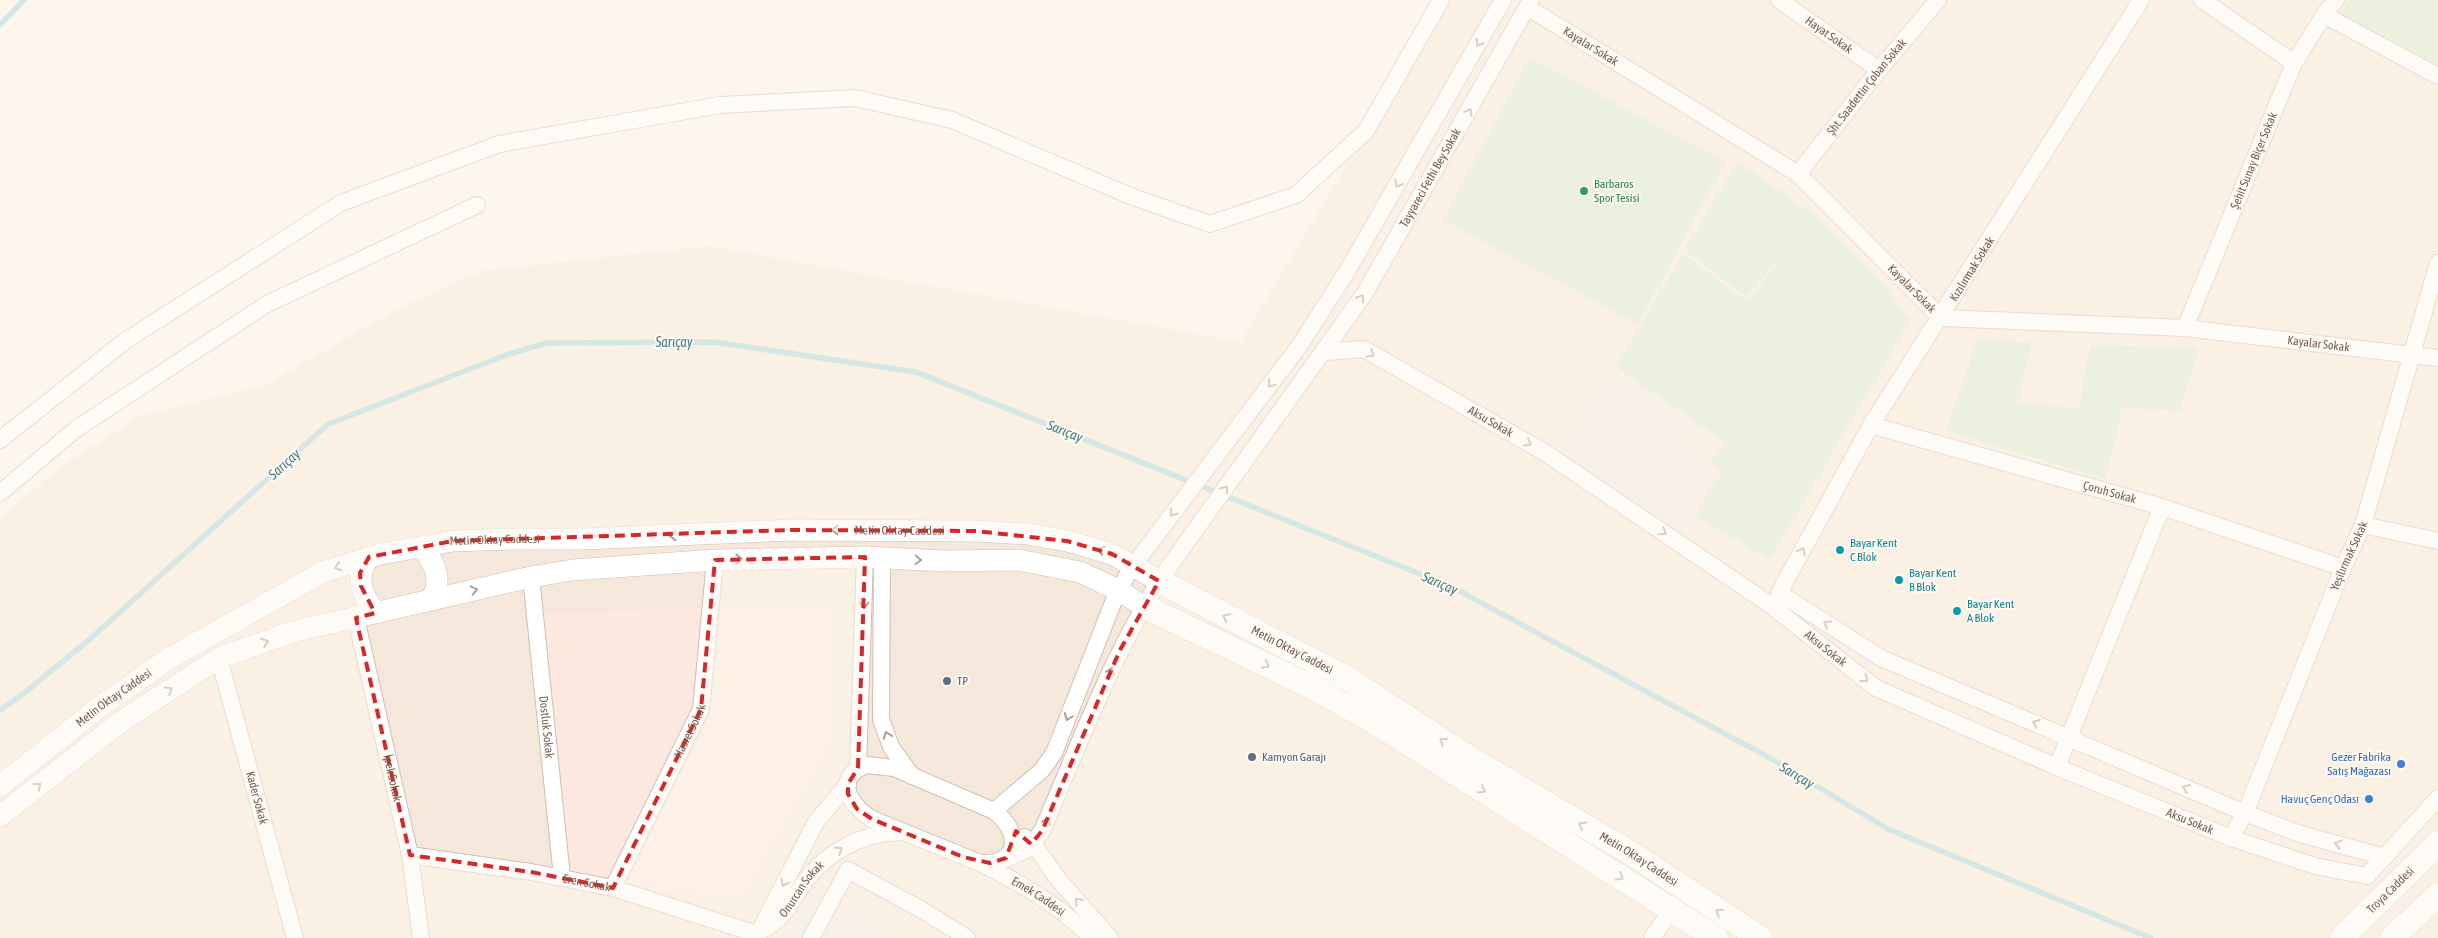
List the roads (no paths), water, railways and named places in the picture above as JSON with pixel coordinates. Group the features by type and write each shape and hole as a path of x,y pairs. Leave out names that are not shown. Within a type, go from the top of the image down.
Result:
{"main road":[{"name":"Metin Oktay Caddesi","path":"1162,576 1350,680 1468,757 1634,855 1760,938"},
{"name":"Metin Oktay Caddesi","path":"1144,606 1310,686 1373,721 1716,938"},
{"name":"Troya Caddesi","path":"2342,938 2438,843"},
{"path":"2392,938 2431,903"}],"street":[{"path":"0,440 125,341 341,203 499,144 720,105 855,98 952,120 1133,198 1210,224 1296,195 1366,131 1441,0"},
{"name":"Tayyareci Fethi Bey Sokak","path":"994,811 1042,770 1054,753 1118,590 1135,563 1300,345 1349,268 1503,0"},
{"name":"Hayat Sokak","path":"1779,0 1879,70"},
{"name":"Şht. Saadettin Çoban Sokak","path":"1798,174 1879,70 1938,0"},
{"name":"Kızılırmak Sokak","path":"1778,593 1871,426 2141,0"},
{"path":"2202,0 2294,63"},
{"name":"Şehit Sunay Biçer Sokak","path":"2185,328 2294,63 2324,15 2336,0"},
{"name":"Tayyareci Fethi Bey Sokak","path":"1031,844 1042,831 1120,650 1144,606 1162,576 1365,293 1529,4"},
{"name":"Kayalar Sokak","path":"1529,4 1798,174 1941,318 2185,328 2438,358"},
{"path":"2324,15 2438,76"},
{"path":"0,493 76,429 267,304 477,206"},
{"name":"Yeşilırmak Sokak","path":"2231,838 2245,813 2343,568 2363,526 2438,263"},
{"name":"Aksu Sokak","path":"1324,352 1364,349 1544,452 1769,604 1876,688 2057,767 2231,838 2315,866 2367,876"},
{"name":"Çoruh Sokak","path":"1871,426 2162,508 2343,568"},
{"path":"2057,767 2162,508"},
{"path":"2363,526 2438,541"},
{"name":"Metin Oktay Caddesi","path":"0,786 102,705 170,658 323,572 369,557 452,541 583,539 790,530 976,531 1028,534 1067,541 1112,554 1162,576"},
{"path":"420,547 430,556 436,566 437,591 431,600"},
{"path":"369,557 360,573 364,596 377,613"},
{"path":"874,558 858,768 867,765 886,766 994,811 1031,844 1110,938"},
{"path":"874,558 881,719 891,747 912,776"},
{"name":"Metin Oktay Caddesi","path":"0,816 122,721 219,658 292,632 531,577 573,570 715,560 874,558 1018,560 1080,572 1118,590 1144,606"},
{"name":"Hasret Sokak","path":"613,888 702,709 715,560"},
{"name":"Dostluk Sokak","path":"531,577 562,877"},
{"name":"Aksu Sokak","path":"1778,593 1881,658 2245,813 2300,834 2385,857"},
{"name":"İpek Sokak","path":"356,618 410,855 421,938"},
{"name":"Kader Sokak","path":"219,658 295,938"},
{"name":"Onurcan Sokak","path":"756,936 816,822 848,784 858,768"},
{"name":"Emek Caddesi","path":"848,784 848,794 857,809 872,819 980,863 1032,889 1081,926 1092,938"},
{"path":"2386,894 2367,876 2438,798"},
{"path":"998,862 1006,858 1014,841 1008,824"},
{"name":"Onurcan Sokak","path":"756,936 779,918 808,878 835,851 858,839 880,833 902,832"},
{"path":"980,863 998,862 1026,850 1031,844"},
{"name":"Eren Sokak","path":"410,855 562,877 613,888 756,936"},
{"path":"811,938 848,870 922,910 967,938"},
{"path":"1652,938 1671,910"}],"waterway":[{"path":"0,25 24,0"},
{"name":"Sarıçay","path":"0,710 23,694 89,640 328,424 506,355 547,343 714,342 916,372 1450,586 1770,758 1888,829 2151,938"}],"place":[{"name":"Barbaros Spor Tesisi","path":"1584,191"},
{"name":"Bayar Kent C Blok","path":"1840,550"},
{"name":"Bayar Kent B Blok","path":"1899,580"},
{"name":"Bayar Kent A Blok","path":"1957,611"},
{"name":"TP","path":"947,681"},
{"name":"Kamyon Garajı","path":"1252,757"},
{"name":"Gezer Fabrika Satış Mağazası","path":"2401,764"},
{"name":"Havuç Genç Odası","path":"2369,799"}]}
